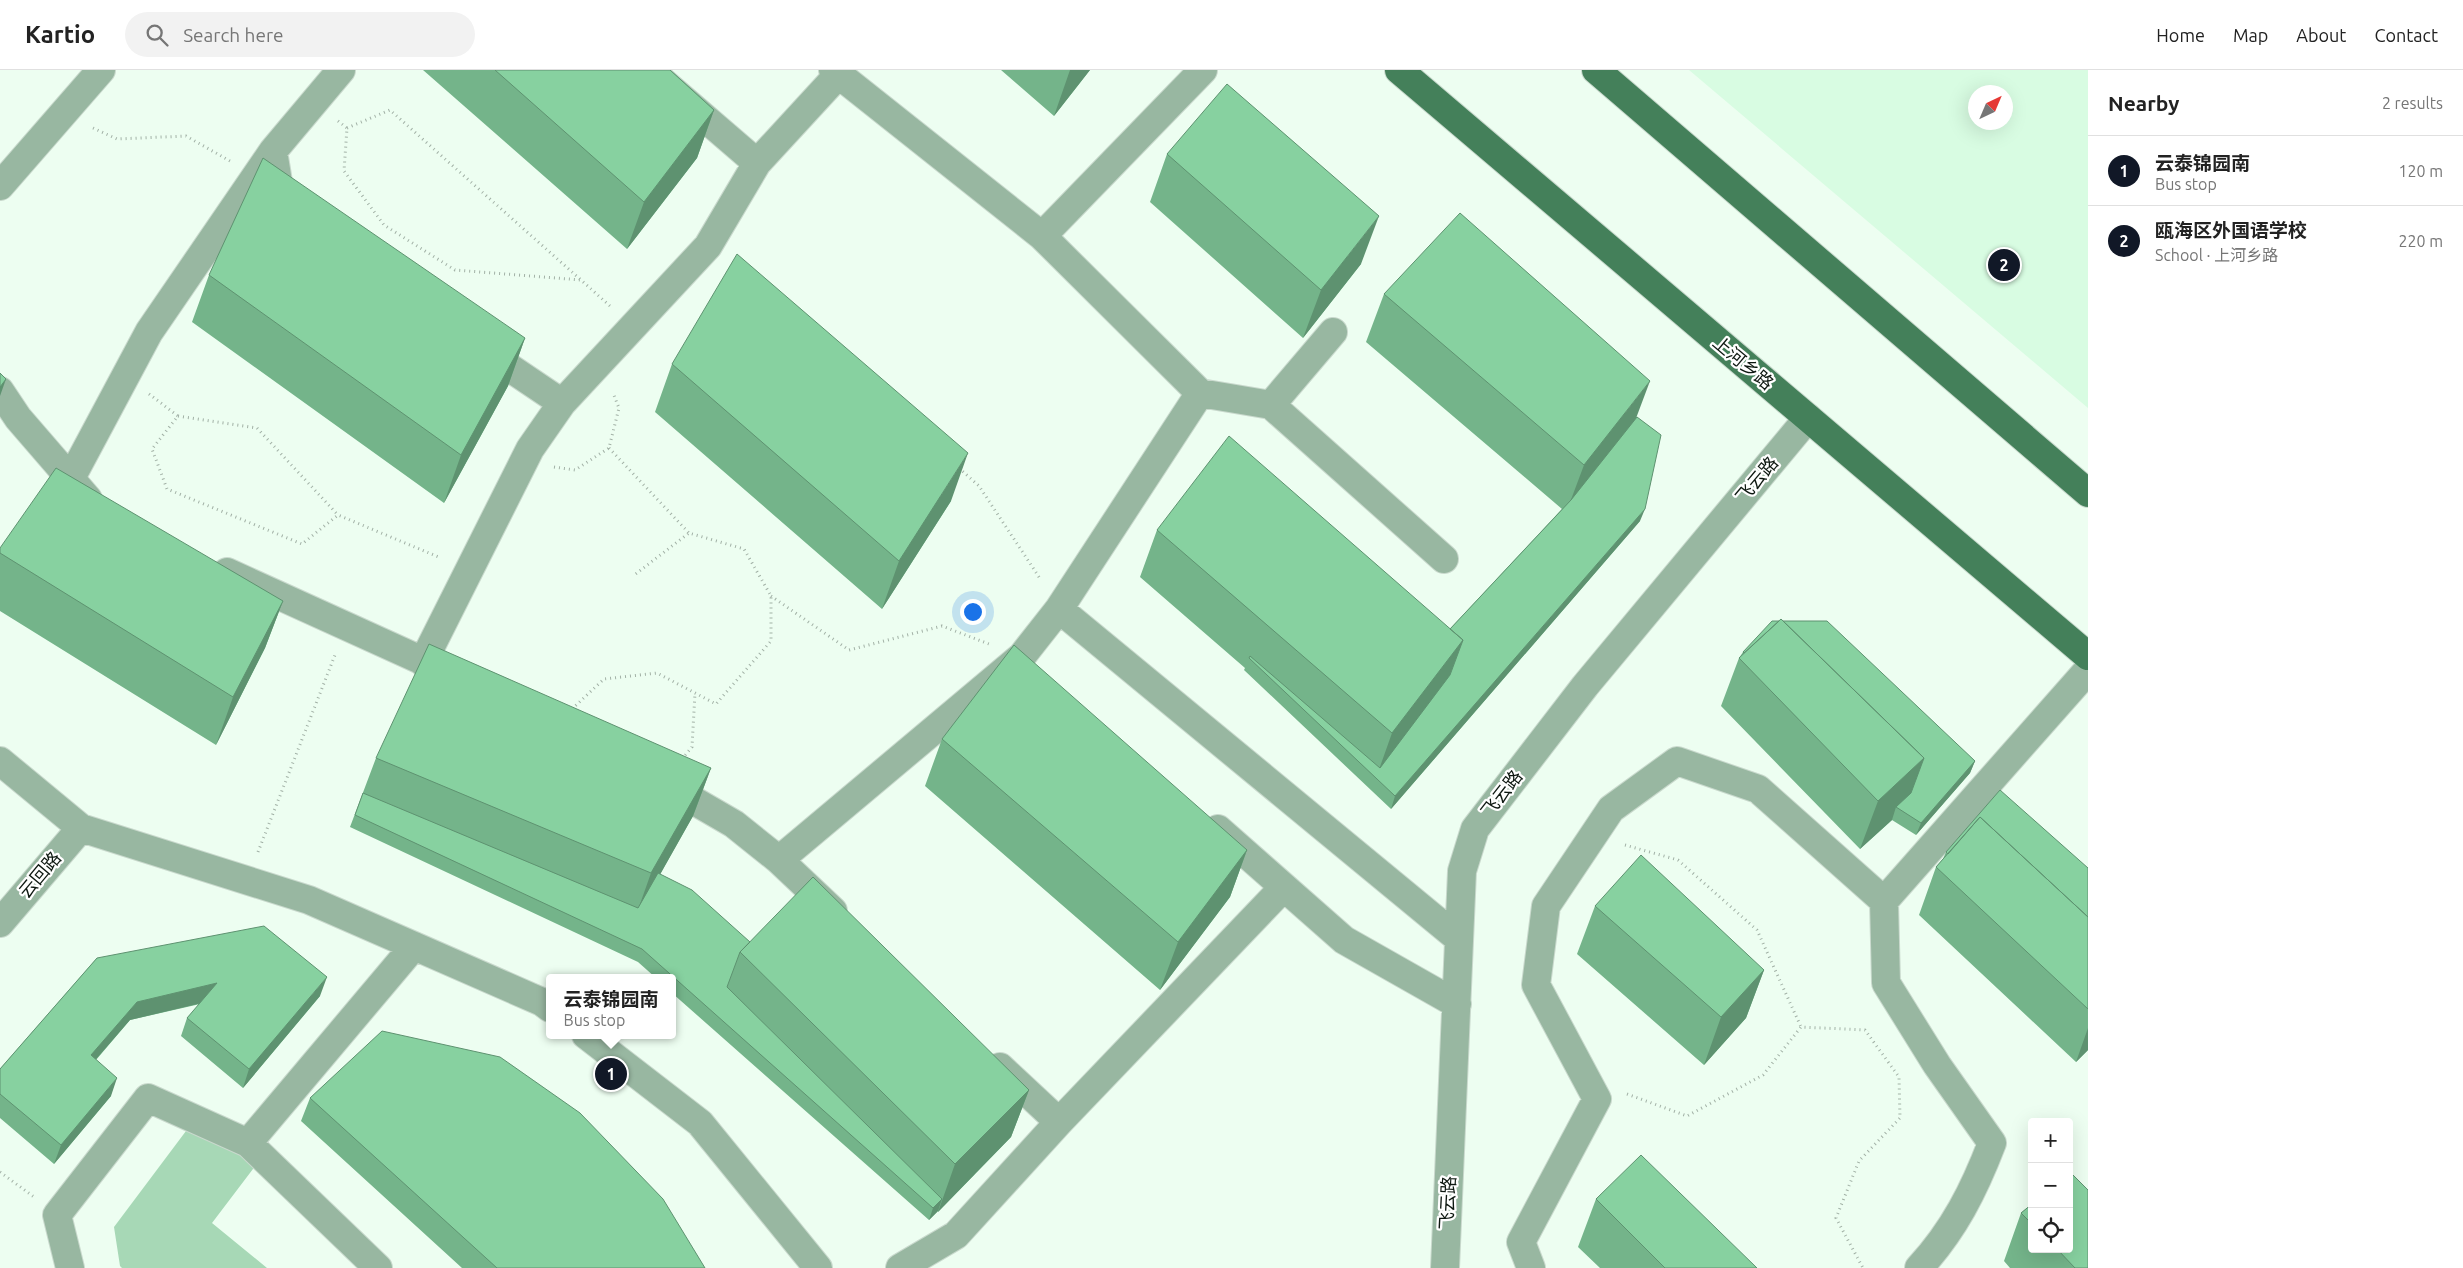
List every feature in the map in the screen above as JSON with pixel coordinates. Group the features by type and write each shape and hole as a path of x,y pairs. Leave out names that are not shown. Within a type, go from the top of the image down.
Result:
{"main road":[{"name":"上河乡路","path":"1399,70 2088,656"},
{"path":"1596,70 2088,493"}],"street":[{"path":"0,186 101,70"},
{"path":"70,480 149,332 273,151 341,70"},
{"path":"649,70 757,164"},
{"path":"1042,236 1203,70"},
{"path":"423,662 530,449 562,403 708,246 757,164 836,72 1042,236 1200,393 1271,404 1444,559"},
{"path":"273,151 278,182 300,222"},
{"path":"457,332 562,403"},
{"path":"1271,404 1333,332"},
{"path":"0,392 18,418 104,517"},
{"path":"779,860 1030,663 1059,609 1200,393"},
{"name":"飞云路","path":"1445,1268 1462,871 1475,829 1585,686 1808,418"},
{"path":"203,562 478,686"},
{"path":"1059,609 1459,940"},
{"path":"1919,1268 1940,1245 1974,1190 1992,1143 1937,1065 1886,983 1884,901 2088,670"},
{"path":"0,761 81,828 309,900 546,1005"},
{"path":"1532,1268 1520,1242 1597,1099 1536,985 1546,906 1611,809 1677,761 1758,790 1884,901"},
{"path":"652,776 734,824 779,860 851,928"},
{"path":"1202,815 1344,940 1457,1004"},
{"name":"云回路","path":"0,922 81,828"},
{"path":"900,1268 956,1235 1059,1122 1284,887"},
{"path":"248,1143 414,946"},
{"path":"591,1039 700,1123 818,1268"},
{"path":"980,1048 1059,1122"},
{"path":"70,1268 58,1215 148,1098 248,1143 378,1268"}],"path":[{"path":"314,102 347,128"},
{"path":"347,128 390,110 632,327"},
{"path":"62,114 117,139 186,136 256,176"},
{"path":"347,128 344,171 384,225 455,270 581,280"},
{"path":"523,463 575,470 609,448 619,408 599,363"},
{"path":"125,376 178,416 257,428 338,515 469,570"},
{"path":"178,416 152,449 166,489 302,544 338,515"},
{"path":"609,448 689,532 744,548 771,596 849,650 942,626 1030,663"},
{"path":"957,466 979,486 1059,609"},
{"path":"633,576 689,532"},
{"path":"566,715 604,679 657,673 716,704 771,641 771,596"},
{"path":"247,880 346,627"},
{"path":"652,776 692,747 695,693"},
{"path":"1593,837 1678,860 1757,930 1801,1027"},
{"path":"1586,1080 1687,1116 1763,1075 1801,1027"},
{"path":"1801,1027 1865,1030 1899,1077 1900,1118 1859,1161 1836,1218 1863,1268"},
{"path":"0,1172 58,1215"}],"shaded area":[{"path":"1689,70 2088,70 2088,408"},
{"path":"195,1119 262,1157 212,1223 267,1268 122,1268 120,1266 114,1227"}],"building":[{"path":"495,70 670,70 714,110 644,202"},
{"path":"1227,84 1379,216 1321,290 1167,154"},
{"path":"263,158 525,338 461,455 209,275"},
{"path":"1460,213 1650,381 1584,465 1384,294"},
{"path":"737,254 968,453 899,561 672,364"},
{"path":"0,373 6,379 0,387"},
{"path":"1637,417 1661,435 1645,509 1395,796 1249,658 1250,656 1380,768 1450,675 1463,640 1450,629 1571,500"},
{"path":"1229,436 1463,640 1392,733 1157,530"},
{"path":"56,468 283,601 233,697 0,553 0,548"},
{"path":"1781,619 1924,758 1878,801 1739,658"},
{"path":"1772,621 1779,621 1744,653 1743,652"},
{"path":"1783,621 1827,621 1975,761 1921,823 1896,807 1911,793 1924,758"},
{"path":"429,644 711,768 651,873 376,758"},
{"path":"1014,645 1247,850 1178,942 942,739"},
{"path":"2000,790 2088,868 2088,917 1980,817 1948,854 1946,852"},
{"path":"363,793 638,908 658,873 692,890 750,942 740,952 727,987 942,1199 933,1208 676,979 676,974 670,974 642,949 355,815"},
{"path":"1980,817 2088,917 2088,1009 1936,867"},
{"path":"1641,855 1764,970 1721,1017 1595,906"},
{"path":"813,877 1029,1090 955,1164 740,952"},
{"path":"264,926 327,977 249,1069 187,1018 217,983 137,1002 91,1055 117,1078 61,1145 0,1094 0,1069 97,958"},
{"path":"382,1031 500,1057 580,1113 663,1199 705,1268 497,1268 310,1098"},
{"path":"1641,1155 1757,1268 1665,1268 1596,1199"},
{"path":"2073,1175 2088,1190 2088,1268 2075,1268 2061,1253 2073,1253"},
{"path":"2028,1207 2028,1220 2021,1213"}],"place":[{"name":"瓯海区外国语学校","path":"2004,265"},
{"name":"云泰锦园南","path":"611,1074"}]}
